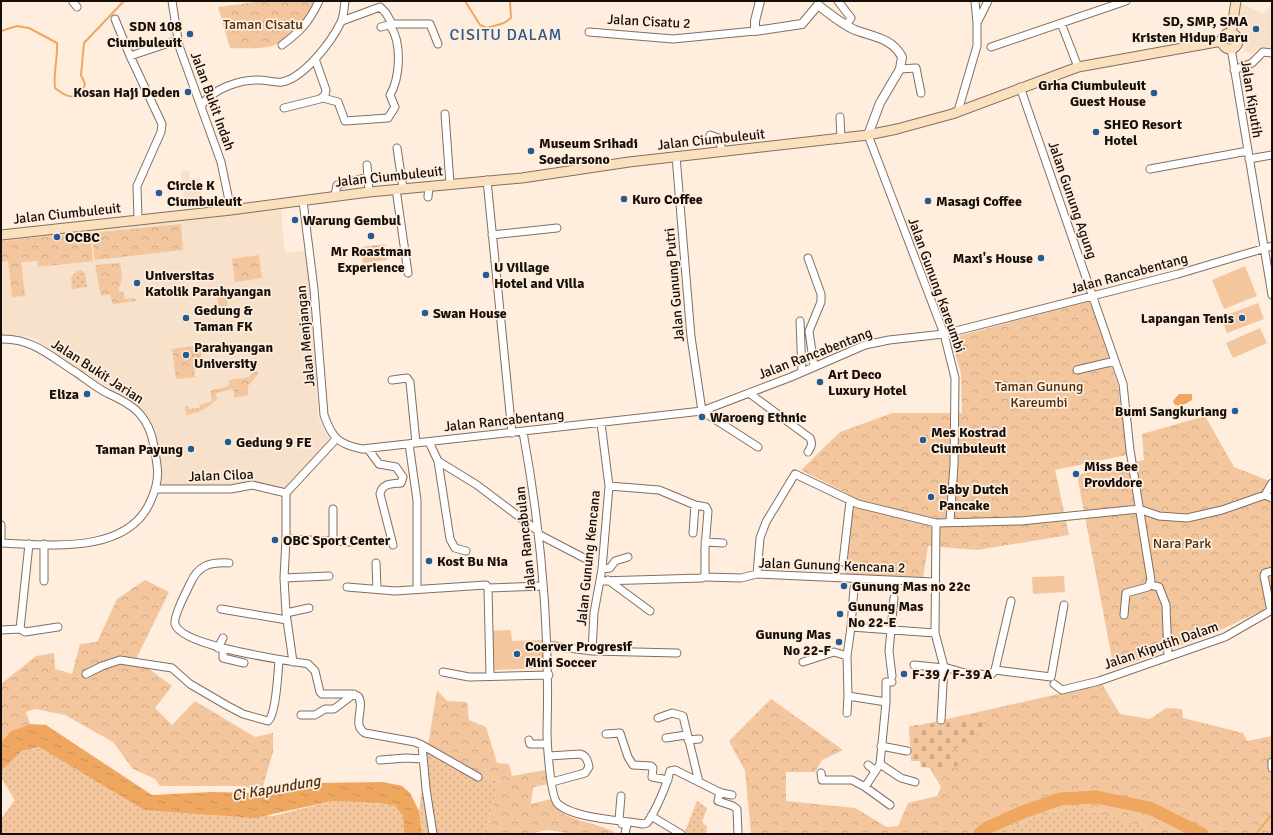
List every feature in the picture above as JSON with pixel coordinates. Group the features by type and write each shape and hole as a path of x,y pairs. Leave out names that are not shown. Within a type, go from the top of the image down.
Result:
{"main road":[{"path":"1231,33 1236,1"},
{"path":"1231,33 1236,36 1237,42 1231,48 1224,46 1222,41 1225,35 1231,33"},
{"name":"Jalan Ciumbuleuit","path":"1,235 231,210 303,201 335,195 522,178 676,156 868,135 897,129 958,111 1078,66 1222,41"}],"street":[{"name":"Jalan Bukit Indah","path":"172,1 178,40 221,162 231,210"},
{"path":"282,45 298,33 309,21 319,1"},
{"path":"201,106 213,93 236,84 259,80 283,82 307,67 333,36 342,20 345,1"},
{"path":"760,1 755,21 755,31 802,24 818,3 846,25 891,43 902,57 900,69 880,103 868,135"},
{"path":"838,1 851,18 846,25"},
{"path":"958,111 977,46 975,1"},
{"path":"977,23 988,1"},
{"path":"991,47 1126,1"},
{"path":"284,108 322,98 338,102 346,121 388,118 395,107 390,95 399,71 395,32 386,13 380,7 342,20"},
{"path":"115,19 130,56 162,124 161,132 137,186 138,220"},
{"path":"381,27 427,23 438,44"},
{"path":"1061,23 1078,66"},
{"name":"Jalan Cisatu 2","path":"589,32 673,39 755,31"},
{"path":"130,56 178,40"},
{"name":"Jalan Kiputih","path":"1231,48 1272,295"},
{"path":"1234,70 1252,63 1263,52 1272,53"},
{"path":"314,59 326,90 325,95 322,98"},
{"path":"900,69 916,68 921,93"},
{"name":"Jalan Gunung Agung","path":"1020,87 1123,384 1151,580 1150,585"},
{"path":"444,114 450,184"},
{"path":"840,117 841,139"},
{"path":"710,135 718,138 723,152"},
{"name":"Jalan Gunung Kareumbi","path":"868,135 944,334 955,378 954,465 950,521"},
{"path":"397,148 408,273"},
{"path":"1150,169 1248,151"},
{"path":"1250,159 1272,155"},
{"name":"Jalan Gunung Putri","path":"676,156 691,337 702,411"},
{"path":"367,165 369,192"},
{"path":"335,195 337,185 368,177"},
{"path":"487,180 512,433"},
{"path":"428,197 429,186"},
{"name":"Jalan Menjangan","path":"303,201 314,289 324,415 329,428 336,439"},
{"path":"492,235 557,228"},
{"name":"Jalan Rancabentang","path":"365,449 702,411 802,372 865,345 889,340 944,334 1094,297 1178,274 1263,247 1272,246"},
{"path":"808,258 821,294 821,302 809,331 814,366"},
{"path":"800,322 802,372"},
{"name":"Jalan Bukit Jarian","path":"1,339 18,339 35,346 107,393 127,402 147,423 152,434 157,469 156,489 144,514 130,527 118,535 94,542 44,544 1,543"},
{"path":"1077,370 1115,361"},
{"path":"392,380 407,378 410,382 416,500 417,589"},
{"path":"749,393 810,438 812,442 811,448 808,452"},
{"path":"702,411 758,447"},
{"name":"Jalan Gunung Kencana","path":"592,651 594,614 602,569 608,486 601,423"},
{"name":"Jalan Rancabulan","path":"523,432 538,532 543,586 549,675 547,744 554,798 558,804 571,811 599,819 608,819"},
{"path":"293,662 286,616 284,578 286,493 336,439 343,444 365,449 379,464 396,467 403,477 401,483 386,484 382,487 380,494 393,545"},
{"path":"429,442 438,461 450,539 455,548 466,551"},
{"path":"438,461 477,485 538,532 584,558"},
{"path":"757,574 760,538 766,522 795,474 850,501 936,523 950,521 1021,521 1140,509 1160,516 1188,518 1269,496 1272,483"},
{"name":"Jalan Ciloa","path":"156,489 231,489 252,485 286,493"},
{"path":"608,486 659,490 695,505 708,508 705,542 705,577"},
{"path":"843,562 850,501"},
{"path":"693,533 695,505"},
{"path":"333,509 333,541"},
{"path":"936,523 934,582 935,633 944,668 941,720"},
{"path":"1,525 1,543"},
{"path":"286,539 352,542"},
{"path":"705,542 723,543"},
{"path":"20,629 29,544"},
{"path":"44,544 44,581"},
{"path":"602,569 610,568 616,561 628,556"},
{"path":"229,563 214,562 198,572 191,581 175,619 177,628 220,648 279,660 308,664 313,667 322,694 354,694 358,696 361,700 358,726 361,730 369,734 415,742 478,777"},
{"path":"376,564 377,589"},
{"path":"1272,571 1265,573 1264,576 1272,610"},
{"name":"Jalan Gunung Kencana 2","path":"600,581 705,577 741,578 757,574 934,582"},
{"path":"284,578 330,576"},
{"path":"608,580 650,611"},
{"path":"1124,615 1126,593 1150,585 1159,587 1165,599 1168,657"},
{"path":"347,587 395,591 486,586 488,588 543,586"},
{"path":"488,588 490,676"},
{"path":"847,713 847,656 854,588"},
{"path":"865,787 880,764 886,702 886,682 892,679 889,651 894,598"},
{"path":"914,665 944,668 965,673 991,675 996,670 1011,601"},
{"path":"996,670 1051,677 1064,605"},
{"path":"221,609 286,616 309,608"},
{"name":"Jalan Kiputih Dalam","path":"1054,684 1062,690 1085,685 1168,657 1225,637 1272,610"},
{"path":"1,630 20,629 25,632 58,627"},
{"path":"851,627 935,633"},
{"path":"223,638 220,648 223,658 244,663"},
{"path":"546,645 592,651 677,653"},
{"path":"803,662 834,652 847,656"},
{"path":"86,674 120,660 172,668 190,684 226,705 243,714 266,721 271,717 279,660"},
{"path":"443,672 469,677 549,675"},
{"path":"301,715 315,715 325,709 334,709 354,694"},
{"path":"848,696 886,702"},
{"path":"658,718 672,712 680,714 684,719 687,737 698,771 699,782"},
{"path":"606,734 620,733 628,757 633,765 651,766 653,768 652,777 668,780"},
{"path":"666,738 687,737 699,739"},
{"path":"529,740 530,744 547,744"},
{"path":"422,745 433,834"},
{"path":"881,746 908,751"},
{"path":"549,756 584,755 587,759 589,767 586,773 552,782"},
{"path":"380,760 406,758 423,759"},
{"path":"1272,762 1272,768"},
{"path":"880,764 901,778 915,782"},
{"path":"868,765 875,771"},
{"path":"608,819 643,824 647,823 672,769 720,792 732,795"},
{"path":"821,773 822,780 848,779 865,787 890,806"},
{"path":"720,792 718,801 733,806 737,809 738,834"},
{"path":"619,820 621,796"},
{"path":"651,816 681,834"},
{"path":"608,819 611,823 627,824 626,834"}],"shaded area":[{"name":"SD, SMP, SMA Kristen Hidup Baru","path":"1241,3 1261,13 1264,13 1272,4 1272,49 1257,49 1252,55 1244,51 1247,44 1246,38 1238,28 1239,9"},
{"path":"181,171 189,171 190,178 200,177 201,198 189,200 189,203 184,204"},
{"name":"Parahyangan University","path":"281,209 285,253 305,251 313,310 318,417 331,443 284,489 260,482 246,482 231,487 168,487 162,485 157,446 151,425 144,413 116,392 81,371 35,339 25,336 1,335 1,238"}],"green space":[{"name":"Taman Cisatu","path":"264,1 316,1 308,16 291,35 284,40 268,47 230,48 218,7"},
{"path":"181,224 183,250 95,260 91,233"},
{"path":"90,232 93,261 38,267 38,261 21,262 25,296 12,297 8,261 1,262 1,241"},
{"path":"385,244 387,260 363,263 361,247"},
{"path":"259,255 262,278 235,282 232,259"},
{"path":"120,263 122,279 118,291 123,292 125,299 135,298 136,301 113,304 110,294 101,296 95,265"},
{"path":"1245,266 1257,296 1224,309 1212,280"},
{"path":"81,270 85,273 87,287 72,289 71,278 76,272"},
{"path":"225,287 229,314 220,316 216,289"},
{"name":"Taman Gunung Kareumbi","path":"1090,301 1118,385 1127,455 1055,470 1069,535 977,550 928,546 923,578 845,574 848,494 801,470 840,432 892,413 962,413 961,374 951,338"},
{"name":"Lapangan Tenis","path":"1258,303 1264,319 1227,333 1221,317"},
{"name":"Lapangan Tenis","path":"1260,328 1267,343 1233,358 1226,343"},
{"path":"200,345 203,368 194,370 195,377 176,379 172,349"},
{"path":"257,371 258,374 248,386 248,395 234,398 233,389 216,393 217,399 210,405 199,412 186,415 185,406 189,406 189,409 200,408 199,405 212,401 210,391 229,386 229,380 249,377"},
{"name":"Nara Park","path":"1205,416 1234,467 1272,482 1272,606 1205,637 1114,669 1077,475 1144,460 1142,434"},
{"path":"1064,576 1065,592 1033,594 1032,577"},
{"path":"145,580 169,592 136,659 172,686 155,708 172,725 195,701 255,737 273,733 273,752 261,793 244,786 160,786 155,779 133,769 113,742 65,715 35,709 26,712 30,724 11,731 1,742 1,684 36,656 54,653 55,669 72,674 80,644 97,642 117,599"},
{"name":"Coerver Progresif Mini Soccer","path":"511,630 512,641 543,640 544,668 492,670 490,631"},
{"path":"1102,684 1120,714 1150,719 1166,708 1182,709 1183,718 1243,733 1247,741 1272,736 1272,834 1164,834 1074,806 1031,818 1001,834 751,834 745,771 729,741 771,699 843,750 822,760 815,772 786,772 786,801 855,808 887,827 898,826 908,803 937,796 941,787 925,760 912,727"},
{"path":"437,690 447,701 467,702 469,720 486,727 497,763 509,764 512,776 545,770 549,784 533,787 531,804 551,799 556,807 563,813 581,821 600,826 617,834 575,834 547,830 530,834 485,834 499,782 427,752"},
{"path":"961,719 982,720 983,729 952,751 959,765 940,771 921,767 920,761 911,761 909,726 941,723"},
{"path":"39,747 144,810 273,816 332,801 379,803 395,806 403,816 404,834 1,834 1,819 15,800 1,778 1,771 22,751"},
{"path":"427,752 499,782 485,834 422,834 419,811"},
{"path":"697,801 707,808 702,822 707,827 706,834 684,834"},
{"path":"1074,806 1184,834 1000,834 1031,818"}],"water":[{"path":"1179,394 1192,394 1192,400 1181,406 1175,405 1173,401"},
{"path":"30,724 46,725 152,795 212,792 261,793 279,791 316,783 383,782 402,786 410,793 419,811 422,834 404,834 403,816 395,806 379,803 332,801 255,818 144,810 39,747 22,751 1,771 1,742 11,731"}],"waterway":[{"path":"1,31 17,26 29,28 57,43 55,88 67,96 74,97 81,95 85,84 81,75 84,43 124,1"},
{"path":"465,1 480,25 487,28 504,23 511,18 510,1"},
{"name":"Ci Kapundung","path":"980,834 987,828 1023,812 1060,799 1096,797 1150,808 1202,834"},
{"path":"1256,834 1272,814"}],"place":[{"name":"SD, SMP, SMA Kristen Hidup Baru","path":"1256,29"},
{"name":"SDN 108 Ciumbuleuit","path":"190,34"},
{"name":"Kosan Haji Deden","path":"188,92"},
{"name":"Grha Ciumbuleuit Guest House","path":"1154,93"},
{"name":"SHEO Resort Hotel","path":"1096,132"},
{"name":"Museum Srihadi Soedarsono","path":"531,151"},
{"name":"Circle K Ciumbuleuit","path":"159,193"},
{"name":"Kuro Coffee","path":"624,199"},
{"name":"Masagi Coffee","path":"928,201"},
{"name":"Warung Gembul","path":"295,220"},
{"name":"Mr Roastman Experience","path":"371,236"},
{"name":"OCBC","path":"57,237"},
{"name":"Maxi's House","path":"1041,258"},
{"name":"U Village Hotel and Villa","path":"486,275"},
{"name":"Universitas Katolik Parahyangan","path":"137,283"},
{"name":"Swan House","path":"425,313"},
{"name":"Gedung & Taman FK","path":"186,318"},
{"name":"Lapangan Tenis","path":"1242,318"},
{"name":"Parahyangan University","path":"186,355"},
{"name":"Art Deco Luxury Hotel","path":"820,382"},
{"name":"Eliza","path":"87,394"},
{"name":"Bumi Sangkuriang","path":"1235,411"},
{"name":"Waroeng Ethnic","path":"702,417"},
{"name":"Mes Kostrad Ciumbuleuit","path":"923,440"},
{"name":"Gedung 9 FE","path":"228,442"},
{"name":"Taman Payung","path":"191,449"},
{"name":"Miss Bee Providore","path":"1076,474"},
{"name":"Baby Dutch Pancake","path":"931,497"},
{"name":"OBC Sport Center","path":"275,540"},
{"name":"Kost Bu Nia","path":"429,561"},
{"name":"Gunung Mas no 22c","path":"844,586"},
{"name":"Gunung Mas No 22-E","path":"840,614"},
{"name":"Gunung Mas No 22-F","path":"839,642"},
{"name":"Coerver Progresif Mini Soccer","path":"517,654"},
{"name":"F-39 / F-39 A","path":"904,674"}],"district":[{"name":"CISITU DALAM","path":"506,34"}]}
